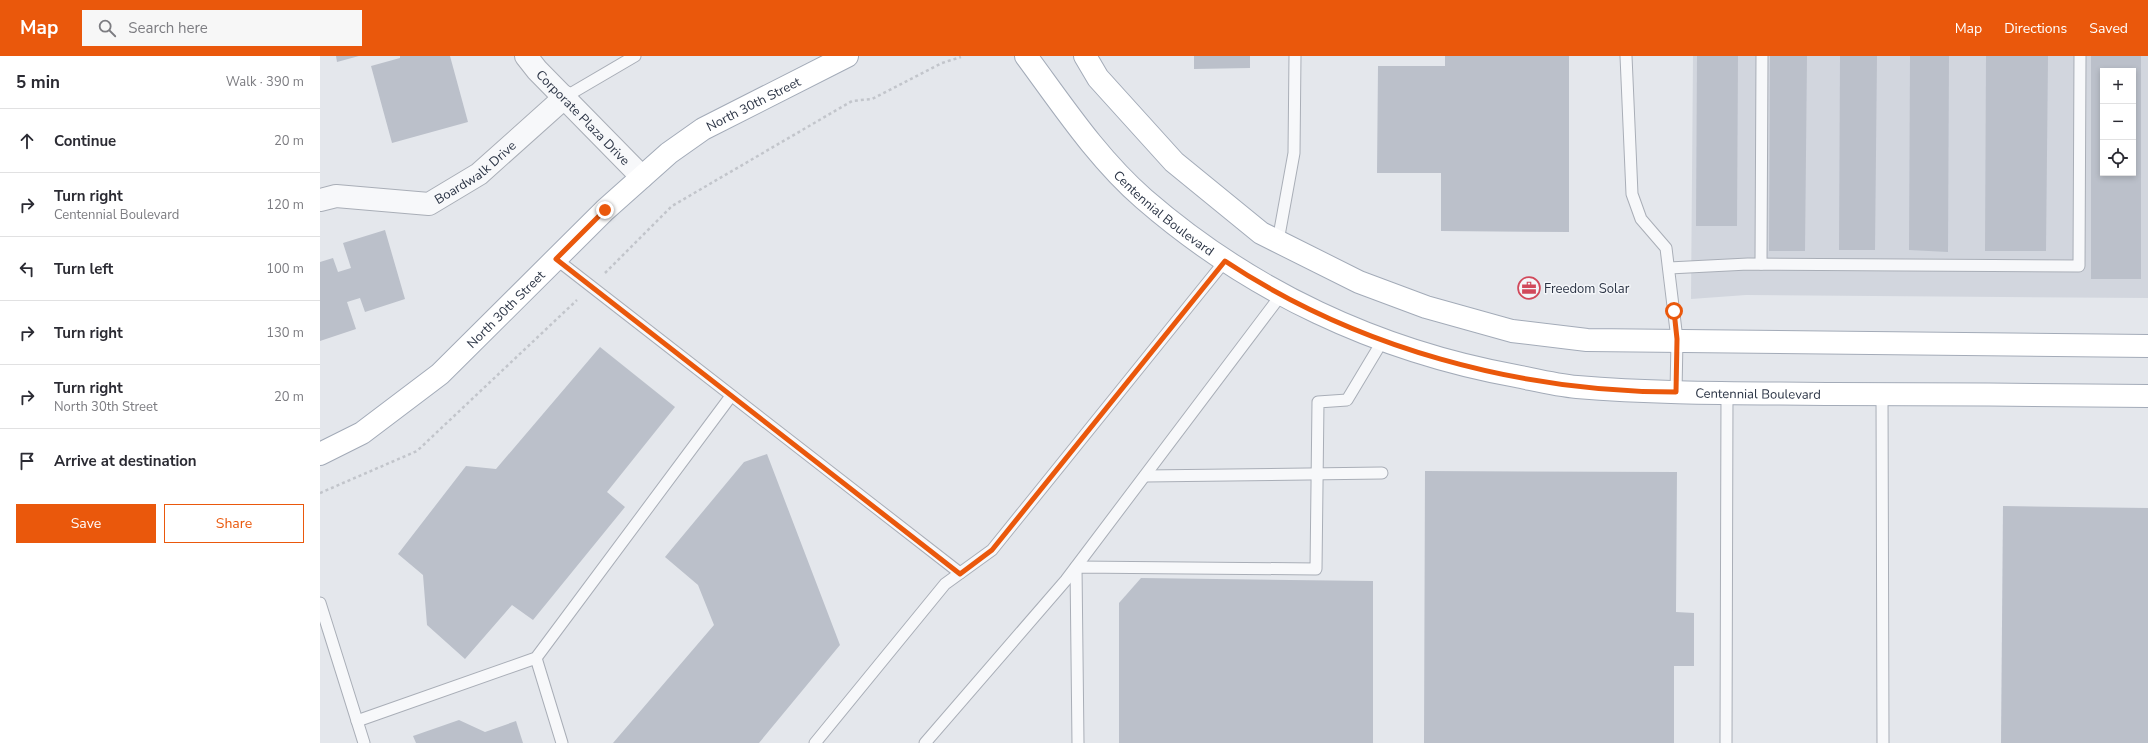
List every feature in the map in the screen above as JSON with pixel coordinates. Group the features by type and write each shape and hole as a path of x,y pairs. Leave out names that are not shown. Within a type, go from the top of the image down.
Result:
{"main road":[{"name":"North 30th Street","path":"320,454 362,433 440,374 556,259 669,153 704,129 847,56"},
{"name":"Centennial Boulevard","path":"1026,56 1097,152 1144,199 1225,261 1254,280 1333,321 1414,351 1503,374 1573,386 1676,392 1727,393 2148,396"},
{"path":"1085,56 1098,78 1174,162 1261,233 1359,282 1426,307 1512,331 1587,340 2148,346"}],"street":[{"name":"Corporate Plaza Drive","path":"526,56 537,70 642,177"},
{"name":"Boardwalk Drive","path":"320,200 336,196 429,204 479,174 565,97"}],"lane":[{"path":"565,97 634,56"},
{"path":"1278,241 1294,153 1295,56"},
{"path":"1626,56 1632,194 1641,219 1666,248 1677,341 1676,392"},
{"path":"1761,264 1762,56"},
{"path":"1669,268 1761,264 2079,266 2080,56"},
{"path":"556,259 960,574"},
{"path":"815,743 945,584 992,550 1225,261"},
{"path":"925,743 1076,567 1281,295"},
{"path":"1076,567 1316,569 1318,402 1347,400 1384,340"},
{"path":"1726,743 1727,393"},
{"path":"1882,394 1883,743"},
{"path":"357,721 536,658 732,396"},
{"path":"1145,476 1382,474"},
{"path":"1076,567 1078,743"},
{"path":"320,603 364,743"},
{"path":"536,658 562,743"}],"path":[{"path":"320,493 416,451 592,286 672,206 852,101 872,99 942,63 961,57"}],"shaded area":[{"path":"1693,56 2148,56 2148,298 1746,295 1691,299"}],"building":[{"path":"336,56 359,56 337,62"},
{"path":"400,56 450,56 468,122 392,143 371,66 400,58"},
{"path":"1194,56 1250,56 1250,68 1194,69"},
{"path":"1445,56 1569,56 1569,232 1441,231 1441,173 1377,173 1378,66 1445,66"},
{"path":"1697,56 1738,56 1737,226 1696,226"},
{"path":"1770,56 1807,56 1805,251 1769,251"},
{"path":"1840,56 1877,56 1875,250 1839,250"},
{"path":"1910,56 1949,56 1948,252 1909,250"},
{"path":"1986,56 2048,56 2046,251 1985,251"},
{"path":"2091,56 2141,56 2141,279 2091,279"},
{"path":"385,230 405,299 365,312 360,298 347,302 356,329 320,341 320,262 333,258 338,272 351,268 343,243"},
{"path":"600,347 675,407 607,492 625,507 533,620 512,605 465,659 427,625 423,575 398,554 466,466 496,469"},
{"path":"767,454 840,645 759,743 613,743 714,625 698,585 665,557 744,462"},
{"path":"1425,471 1677,472 1676,612 1694,613 1694,666 1674,666 1674,743 1424,743"},
{"path":"2003,506 2148,508 2148,743 2001,743"},
{"path":"1141,578 1373,581 1373,743 1119,743 1119,603"},
{"path":"459,720 485,732 516,721 523,743 416,743 413,736"}],"place":[{"name":"Freedom Solar","path":"1529,288"}],"route":[{"path":"605,210 556,259 960,574 992,550 1225,261 1254,280 1333,321 1414,351 1488,371 1573,386 1676,392 1677,339 1674,311"}]}
